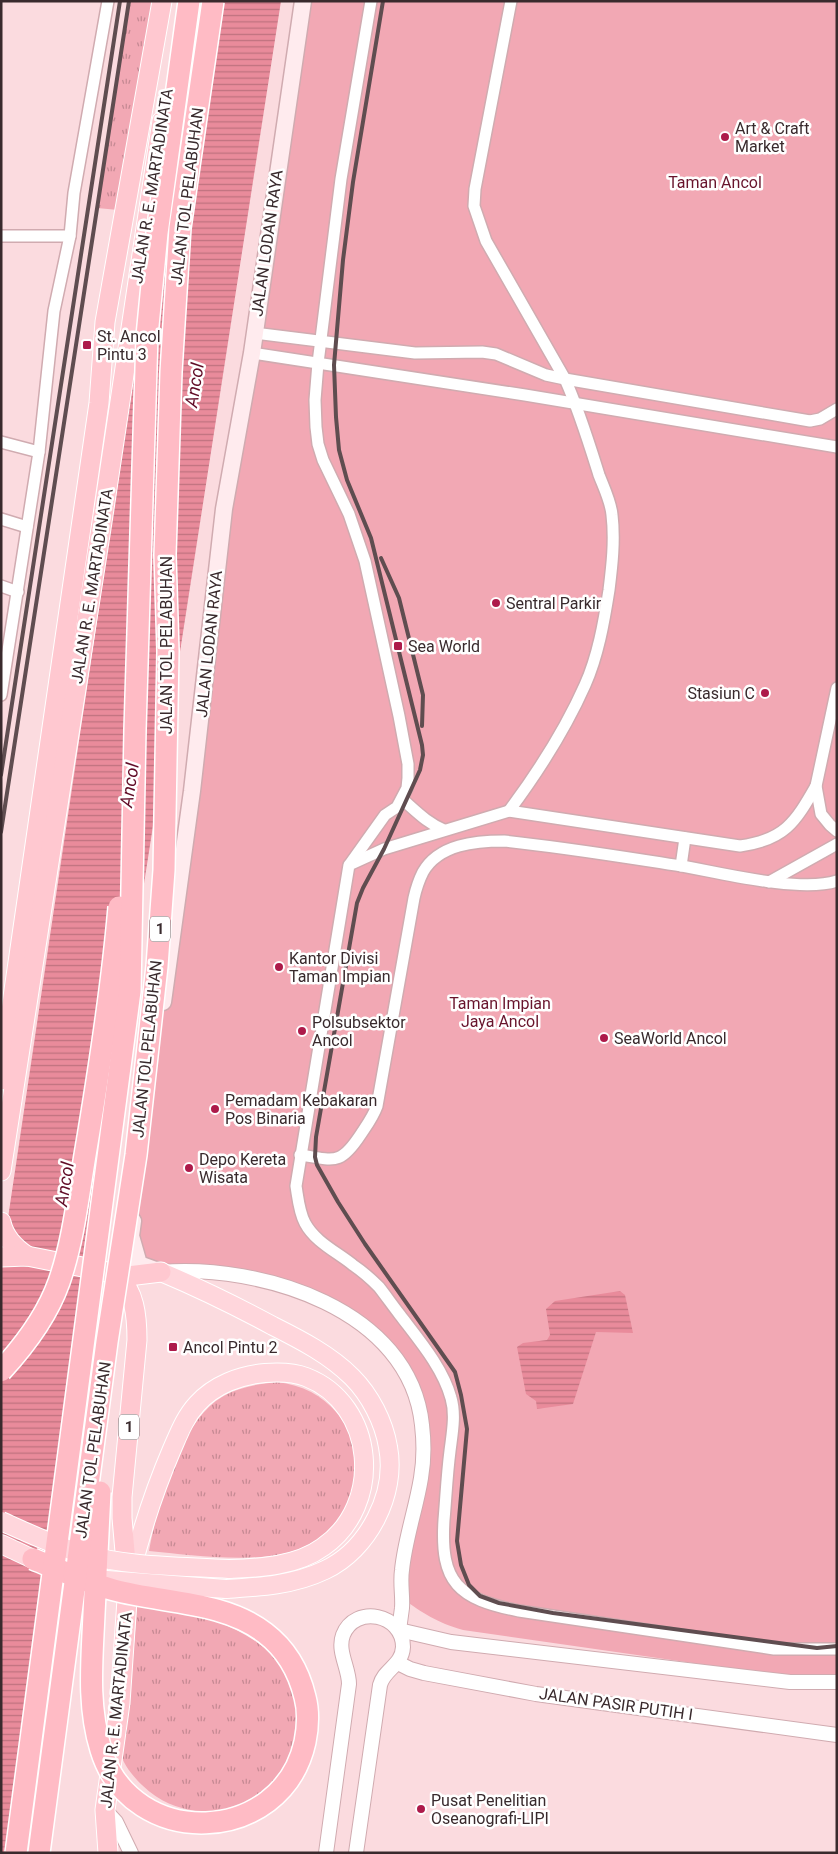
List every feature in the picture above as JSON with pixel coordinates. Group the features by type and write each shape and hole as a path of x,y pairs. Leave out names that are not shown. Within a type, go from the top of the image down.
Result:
{"highway":[{"name":"JALAN R. E. MARTADINATA","path":"1,1080 99,404 105,322 162,1"},
{"name":"JALAN R. E. MARTADINATA","path":"1,1172 181,1"},
{"name":"JALAN TOL PELABUHAN","path":"16,1853 130,991 135,730 147,336 157,233 189,1"},
{"name":"JALAN TOL PELABUHAN","path":"39,1853 107,1342 136,1155 157,966 164,870 168,651 166,555 171,362 180,228 213,1"},
{"path":"1,1371 20,1350 40,1322 59,1282 72,1233 102,1055 112,981 135,730"},
{"path":"1,1222 14,1247 27,1256"},
{"path":"1,1257 27,1256 115,1274 137,1276 161,1272"},
{"name":"JALAN R. E. MARTADINATA","path":"108,1853 105,1810 120,1703 128,1585 122,1504 137,1356 137,1323 131,1296 126,1284 115,1274"},
{"path":"33,1559 95,1584 104,1587 114,1590 231,1615 249,1623 272,1639 290,1660 299,1675 307,1702 308,1716 307,1733 302,1756 282,1789 266,1803 249,1813 224,1821 182,1822 161,1816 141,1806 112,1775 101,1751 94,1721 91,1694 91,1665 92,1657 93,1625 94,1617 95,1589 96,1579 107,1342"}],"main road":[{"name":"JALAN LODAN RAYA","path":"161,1272 139,1264 131,1236 192,791 224,509 252,353 303,1"},
{"path":"1,1544 33,1559 69,1572 115,1582 254,1588 285,1583 326,1570 342,1560 372,1527 381,1508 387,1486 390,1467 389,1447 374,1407 352,1378 331,1359 305,1342 228,1302 161,1272"},
{"path":"1,1521 61,1548 85,1555 120,1561 161,1565 229,1569 276,1565 308,1556 323,1547 337,1535 348,1520 359,1499 365,1475 364,1456 354,1422 334,1396 322,1385 305,1377 288,1373 252,1374 226,1383 198,1402 186,1419 162,1473 146,1516 128,1585"}],"street":[{"path":"2,689 6,632 18,592 39,452 54,311 70,236 74,193 108,1"},
{"path":"371,1 341,179 315,400 318,444 323,460 349,514 365,561 408,764 406,788 402,799 397,807 385,815 348,865 300,1155 296,1186 298,1200 305,1224 325,1245 355,1266 379,1288 444,1377 452,1400 453,1421 447,1477 444,1553 446,1568 458,1585 472,1596 486,1603 519,1611 774,1649 837,1649"},
{"path":"509,812 562,732 586,684 605,616 613,542 612,513 576,403 565,379 486,241 474,206 475,188 511,1"},
{"path":"1,236 70,236"},
{"path":"254,333 415,353 482,352 502,356 546,375 565,379 810,421 820,419 837,409"},
{"path":"252,353 576,403 837,448"},
{"path":"1,442 39,452"},
{"path":"1,519 27,527"},
{"path":"1,586 18,592"},
{"path":"348,865 384,849 509,812 740,846 757,843 784,831 801,812 816,786 837,688"},
{"path":"816,786 822,814 837,831"},
{"path":"402,799 422,818 444,830"},
{"path":"681,866 685,838"},
{"path":"300,1155 333,1159 342,1158 349,1152 374,1115 414,898 424,870 433,860 460,845 486,841 504,841 681,866 769,882 814,885 837,881"},
{"path":"769,882 837,844"},
{"path":"161,1272 209,1271 242,1276 281,1286 324,1301 370,1330 402,1364 418,1402 423,1447 422,1477 401,1572 402,1608 398,1630"},
{"path":"326,1853 349,1684 349,1675 341,1646 342,1636 354,1620 363,1616 384,1618 392,1623 398,1630 403,1648 398,1663 382,1678 380,1685 356,1853"},
{"path":"398,1630 430,1639 470,1645 790,1682 837,1682"},
{"name":"JALAN PASIR PUTIH I","path":"398,1663 424,1673 536,1694 837,1735"},
{"path":"105,1810 116,1822 130,1853"}],"green space":[{"path":"129,1 162,1 129,211 97,208"},
{"name":"Taman Impian Jaya Ancol","path":"304,1 837,1 837,1674 821,1676 776,1675 463,1630 438,1621 424,1613 402,1598 422,1426 389,1348 299,1292 147,1268 131,1236 189,811"},
{"path":"277,1382 308,1390 331,1407 347,1429 355,1454 355,1481 347,1507 330,1529 304,1547 287,1553 249,1558 228,1558 149,1551 158,1511 173,1466 194,1425 207,1409 222,1397 249,1386"},
{"path":"137,1605 196,1616 225,1625 255,1641 277,1661 290,1684 294,1696 298,1723 297,1737 287,1764 269,1789 263,1794 229,1810 201,1812 173,1805 157,1797 129,1771 122,1757 120,1747 127,1704"}],"water":[{"name":"Ancol","path":"221,1 281,1 87,1251 6,1853 1,1853 1,1265 134,372"},
{"path":"620,1291 625,1295 633,1333 596,1332 573,1404 537,1409 536,1401 526,1394 517,1347 523,1343 547,1340 550,1335 546,1309 555,1301"}],"railway":[{"path":"1,775 120,1"},
{"path":"1,832 129,1"},
{"path":"383,1 353,182 343,260 334,365 336,417 339,450 347,480 371,538 423,755 420,770 357,903 316,1137 315,1157 317,1165 365,1244 455,1372 467,1429 457,1541 461,1565 469,1585 480,1596 499,1603 553,1613 817,1648 837,1646"},
{"path":"381,558 399,598 423,695 422,726"}],"place":[{"name":"Art & Craft Market","path":"725,137"},
{"name":"St. Ancol Pintu 3","path":"87,345"},
{"name":"Sentral Parkir","path":"496,603"},
{"name":"Sea World","path":"398,646"},
{"name":"Stasiun C","path":"765,693"},
{"name":"Kantor Divisi Taman Impian","path":"279,967"},
{"name":"Polsubsektor Ancol","path":"302,1031"},
{"name":"SeaWorld Ancol","path":"604,1038"},
{"name":"Pemadam Kebakaran Pos Binaria","path":"215,1109"},
{"name":"Depo Kereta Wisata","path":"189,1168"},
{"name":"Ancol Pintu 2","path":"173,1347"},
{"name":"Pusat Penelitian Oseanografi-LIPI","path":"421,1809"}],"park label":[{"name":"Taman Ancol","path":"715,182"}]}
